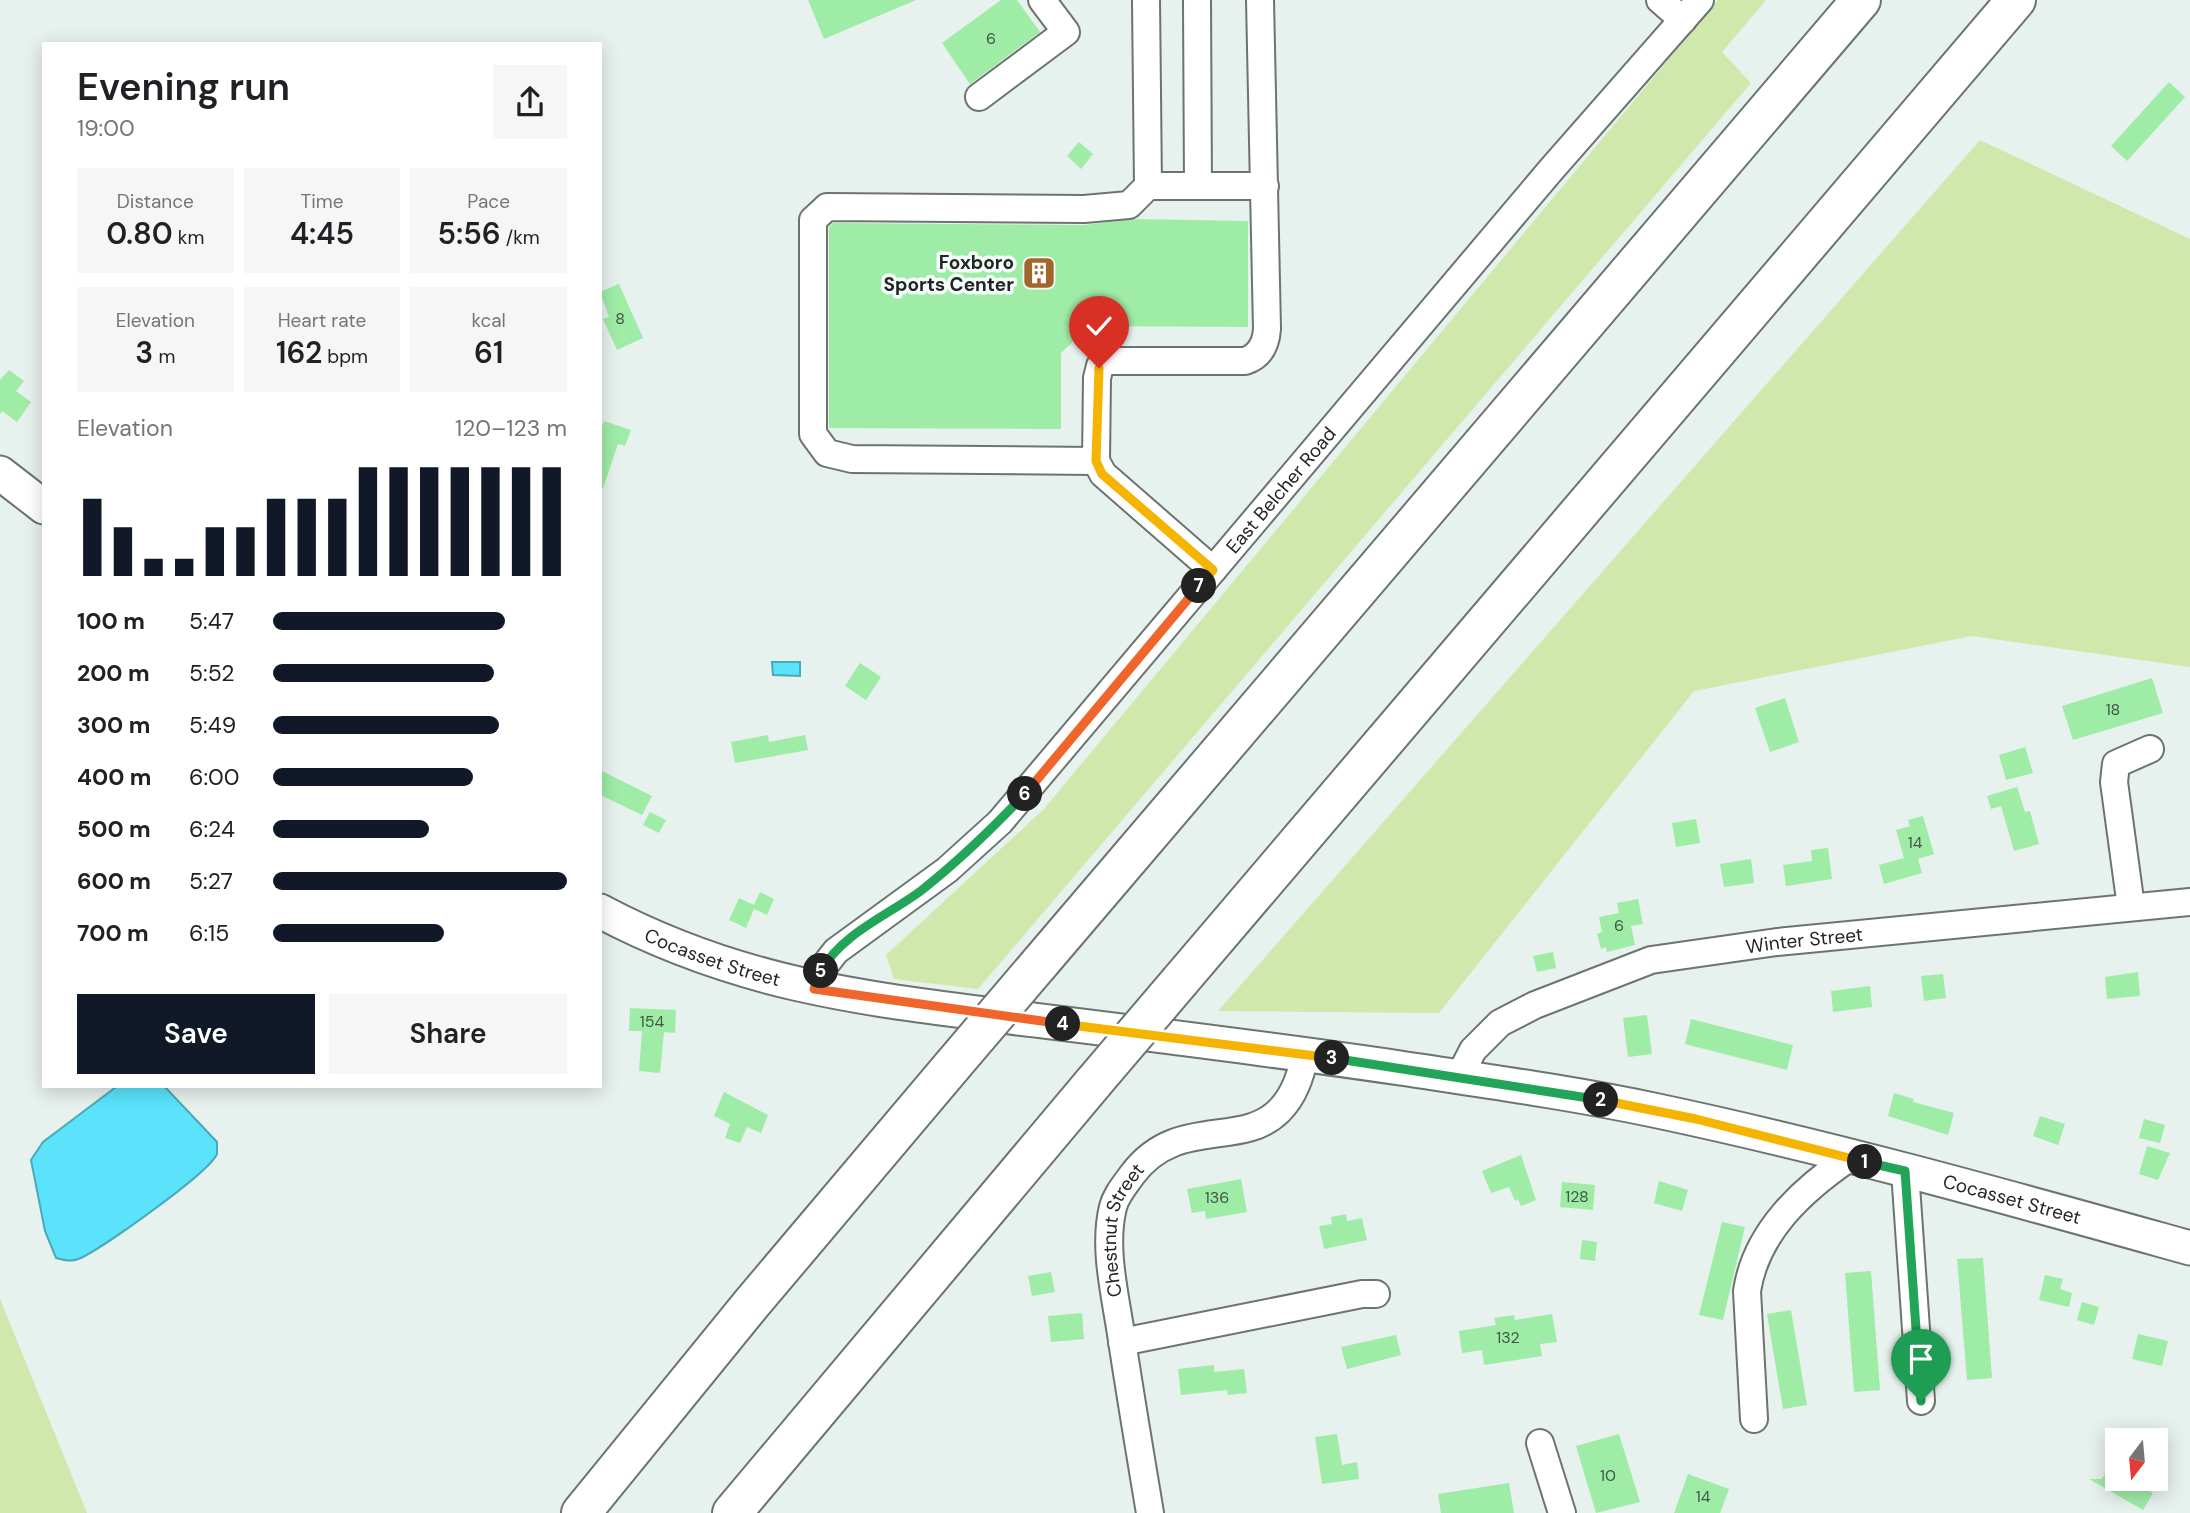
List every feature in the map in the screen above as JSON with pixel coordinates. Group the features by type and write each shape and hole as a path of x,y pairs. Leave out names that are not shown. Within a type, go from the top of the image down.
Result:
{"highway":[{"path":"581,1513 752,1303 953,1065 1861,0"},
{"path":"732,1513 1094,1082 2016,0"}],"main road":[{"path":"0,473 42,505"},
{"name":"Cocasset Street","path":"602,912 715,963 814,989 1306,1054 1652,1110 1905,1171 2190,1248"}],"street":[{"path":"1146,0 1148,186"},
{"path":"1197,0 1198,186"},
{"path":"1213,570 1108,482 1096,461 1097,378 1099,368 1105,362 1245,361 1254,357 1263,346 1267,329 1260,0"},
{"path":"1660,0 1692,10"},
{"path":"979,97 1066,32 1048,2"},
{"name":"East Belcher Road","path":"814,989 826,963 836,951 918,892 987,835 1550,171 1692,10"},
{"path":"1096,461 852,459 827,453 813,434 813,220 827,207 1084,209 1129,205 1148,186 1265,187"},
{"path":"2131,906 2114,782 2116,764 2150,749"},
{"name":"Winter Street","path":"1459,1077 1474,1050 1500,1023 1535,1005 1651,960 1764,944 2190,902"},
{"name":"Chestnut Street","path":"1150,1513 1109,1244 1114,1204 1119,1193 1155,1150 1171,1142 1251,1126 1278,1113 1298,1084 1306,1054"},
{"path":"1754,1419 1747,1291 1757,1253 1783,1214 1849,1158"},
{"path":"1905,1171 1921,1401"},
{"path":"1122,1342 1362,1294 1376,1294"},
{"path":"1540,1443 1562,1513"}],"green space":[{"path":"1718,0 1766,0 1722,52 1751,83 978,989 894,979 886,955 1043,810"},
{"path":"1980,140 2190,239 2190,667 1972,636 1694,691 1439,1013 1218,1011"},
{"path":"0,1299 87,1513 0,1513"}],"water":[{"path":"772,662 800,662 800,676 773,675"},
{"path":"115,1088 166,1088 217,1142 217,1154 196,1177 133,1225 83,1257 67,1260 56,1258 45,1231 31,1160 43,1142"}],"building":[{"path":"808,0 916,0 824,39"},
{"path":"1001,0 1017,0 1040,32 970,84 942,43"},
{"path":"2169,82 2185,97 2127,161 2111,146"},
{"path":"1079,142 1093,154 1081,169 1067,156"},
{"name":"Foxboro Sports Center","path":"1133,219 1248,221 1248,327 1089,326 1061,353 1061,429 829,428 829,227 833,223 1084,225"},
{"path":"619,284 643,338 617,350 603,319 609,317 602,291"},
{"path":"9,370 24,381 16,391 31,402 17,422 2,411 0,414 0,380"},
{"path":"604,421 631,430 625,446 618,444 603,488 602,488"},
{"path":"860,663 881,677 866,700 845,686"},
{"path":"2152,678 2163,713 2073,740 2062,706"},
{"path":"1785,698 1799,742 1770,752 1755,708"},
{"path":"768,735 769,742 805,735 808,750 735,763 731,742"},
{"path":"2025,747 2033,773 2006,780 1999,755"},
{"path":"602,771 652,796 642,815 602,796"},
{"path":"2017,787 2025,812 2030,811 2039,844 2014,851 2001,806 1991,809 1987,796"},
{"path":"650,812 666,820 659,833 643,825"},
{"path":"1923,816 1934,854 1918,859 1922,873 1884,884 1879,865 1904,858 1896,830 1910,826 1908,820"},
{"path":"1696,819 1700,843 1676,847 1672,823"},
{"path":"1828,848 1832,879 1786,886 1783,865 1812,861 1811,850"},
{"path":"1751,859 1754,883 1724,887 1720,864"},
{"path":"760,892 774,899 767,915 754,909 746,928 729,920 739,898 754,905"},
{"path":"1638,899 1643,924 1631,926 1635,945 1607,952 1606,947 1601,949 1597,934 1602,932 1599,917 1619,913 1617,903"},
{"path":"1553,952 1556,968 1537,972 1533,956"},
{"path":"2138,972 2140,996 2107,999 2105,977"},
{"path":"1943,974 1946,998 1924,1001 1921,976"},
{"path":"1870,986 1872,1007 1833,1012 1831,991"},
{"path":"630,1008 676,1010 675,1033 664,1032 660,1073 639,1071 642,1031 629,1031"},
{"path":"1647,1015 1652,1054 1628,1057 1623,1018"},
{"path":"1691,1019 1793,1045 1787,1070 1685,1044"},
{"path":"724,1092 768,1115 761,1133 747,1127 740,1143 725,1138 730,1124 714,1116"},
{"path":"1894,1093 1914,1099 1913,1102 1954,1113 1948,1135 1888,1116"},
{"path":"2040,1116 2065,1124 2058,1145 2033,1136"},
{"path":"2144,1119 2165,1125 2160,1143 2139,1138"},
{"path":"2147,1146 2170,1153 2158,1180 2139,1174"},
{"path":"1521,1155 1536,1200 1521,1206 1518,1199 1515,1201 1509,1187 1491,1193 1482,1171"},
{"path":"1241,1179 1247,1212 1206,1219 1205,1211 1192,1213 1187,1189"},
{"path":"1659,1181 1688,1190 1682,1211 1654,1203"},
{"path":"1562,1182 1595,1185 1593,1210 1560,1207"},
{"path":"1346,1214 1347,1221 1362,1218 1367,1240 1324,1249 1319,1226 1332,1224 1331,1217"},
{"path":"1722,1222 1745,1227 1723,1320 1699,1315"},
{"path":"1582,1240 1597,1242 1595,1261 1580,1259"},
{"path":"1983,1258 1992,1378 1967,1380 1957,1259"},
{"path":"1871,1271 1880,1390 1854,1392 1845,1273"},
{"path":"1051,1272 1055,1292 1032,1296 1028,1276"},
{"path":"2045,1275 2063,1279 2060,1289 2072,1293 2069,1307 2039,1300"},
{"path":"2082,1302 2099,1307 2094,1325 2077,1320"},
{"path":"1791,1310 1807,1405 1783,1409 1767,1314"},
{"path":"1082,1313 1084,1339 1051,1342 1048,1316"},
{"path":"1552,1314 1557,1342 1540,1344 1542,1356 1484,1365 1482,1350 1462,1353 1459,1331 1496,1325 1494,1318 1514,1315 1515,1320"},
{"path":"2138,1334 2168,1341 2162,1366 2132,1359"},
{"path":"1396,1335 1401,1355 1347,1369 1341,1347"},
{"path":"1214,1365 1214,1372 1244,1369 1247,1393 1228,1395 1227,1390 1181,1395 1178,1369"},
{"path":"1337,1434 1342,1465 1357,1462 1359,1479 1322,1484 1315,1437"},
{"path":"1619,1434 1640,1502 1596,1513 1576,1446"},
{"path":"1688,1474 1729,1489 1720,1513 1674,1513"},
{"path":"2105,1474 2105,1488 2089,1479 2102,1479"},
{"path":"1509,1483 1514,1513 1441,1513 1438,1494"},
{"path":"2110,1491 2150,1491 2153,1493 2143,1510"}],"place":[{"name":"Foxboro Sports Center","path":"1039,273"}],"route":[{"path":"1099,368 1096,461 1102,474 1213,570 987,835 918,892 836,951 826,963 814,989 875,1000 1306,1054 1601,1100 1696,1119 1905,1171 1921,1401"}]}
